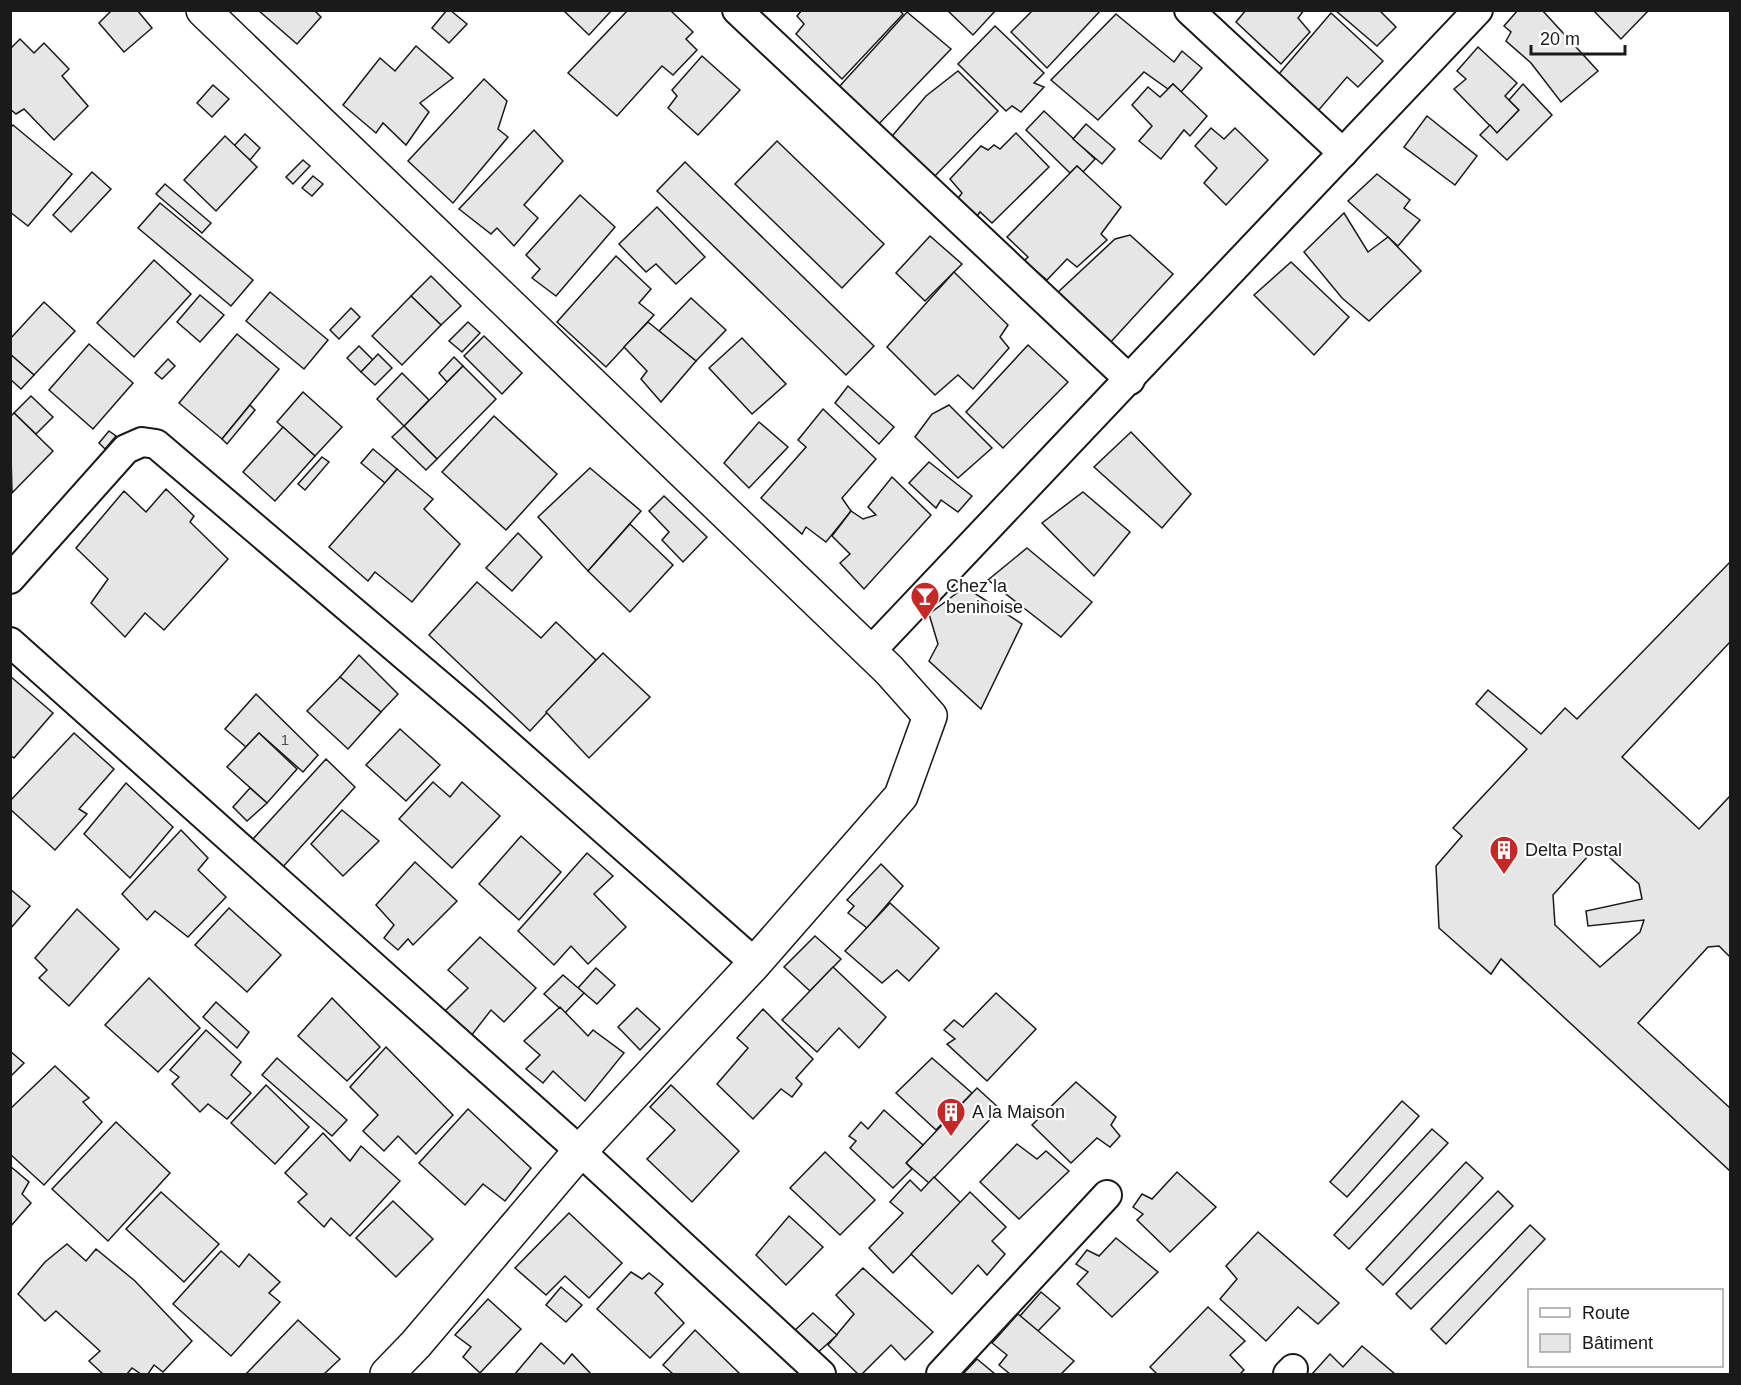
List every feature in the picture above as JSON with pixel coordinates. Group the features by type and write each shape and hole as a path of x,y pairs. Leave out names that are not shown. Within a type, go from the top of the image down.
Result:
{"street":[{"path":"203,10 889,670 930,716 901,796 755,963 580,1151 416,1344 387,1374"},
{"path":"736,10 1130,380"},
{"path":"1189,10 1343,153"},
{"path":"870,652 1478,10"},
{"path":"10,579 126,449 142,442 156,444 471,712 755,963"},
{"path":"10,642 580,1151 820,1374"},
{"path":"940,1374 1107,1195"}],"building":[{"path":"112,10 137,10 152,28 124,52 99,23"},
{"path":"258,10 314,10 321,17 297,44"},
{"path":"447,10 467,24 449,43 432,28"},
{"path":"563,10 612,10 589,35"},
{"path":"628,10 670,10 693,32 686,39 697,50 673,75 662,66 617,116 568,73"},
{"path":"802,10 899,10 903,14 842,79 796,34 804,24 797,16"},
{"path":"947,10 996,10 973,35"},
{"path":"1029,10 1101,10 1047,68 1011,32 1031,12"},
{"path":"1246,10 1304,10 1298,18 1310,32 1281,64 1236,22"},
{"path":"1335,10 1379,10 1396,27 1377,46"},
{"path":"1518,10 1542,10 1598,71 1561,102 1531,63 1506,41 1511,32 1504,26"},
{"path":"1593,10 1649,10 1621,39"},
{"path":"907,12 951,49 875,128 838,88"},
{"path":"1331,13 1383,61 1358,87 1347,77 1317,112 1278,75"},
{"path":"1116,14 1174,62 1182,51 1202,68 1181,92 1173,84 1168,89 1144,72 1098,120 1051,80"},
{"path":"995,26 1044,73 1034,83 1044,87 1021,112 1012,106 1006,111 958,64"},
{"path":"20,39 34,53 44,43 69,69 62,76 88,106 54,140 24,109 16,114 10,109 10,49"},
{"path":"416,46 453,78 420,103 429,112 406,145 383,123 376,133 343,105 380,58 395,71"},
{"path":"1478,47 1517,83 1505,96 1519,110 1497,133 1454,89 1466,79 1457,71"},
{"path":"702,56 740,90 698,135 668,108 677,96 672,90"},
{"path":"958,71 998,111 931,180 888,141 926,96"},
{"path":"484,79 507,101 498,129 508,137 453,203 408,161"},
{"path":"1173,84 1207,116 1190,136 1184,130 1161,159 1139,141 1152,126 1132,105 1148,87 1160,97"},
{"path":"1523,84 1552,115 1507,160 1480,135 1490,125 1497,133 1519,110 1509,100"},
{"path":"213,85 229,99 212,117 197,103"},
{"path":"1044,111 1095,159 1083,172 1077,166 1070,173 1026,130"},
{"path":"1427,116 1477,156 1455,185 1404,147"},
{"path":"1086,124 1115,149 1102,164 1073,139"},
{"path":"13,125 72,174 28,226 10,212 10,128"},
{"path":"1211,128 1224,139 1235,128 1268,160 1226,205 1204,183 1217,168 1195,146"},
{"path":"534,130 563,161 524,205 538,218 514,246 497,228 491,234 459,209"},
{"path":"1016,133 1049,167 992,223 980,212 975,219 956,201 962,193 950,179 981,146 988,150 994,145 1000,149"},
{"path":"245,134 260,148 250,160 234,146"},
{"path":"225,136 257,167 216,211 184,180"},
{"path":"777,141 884,244 842,288 735,184"},
{"path":"303,160 310,166 293,184 286,177"},
{"path":"685,162 874,346 846,375 657,191"},
{"path":"1077,166 1121,207 1101,234 1107,240 1077,267 1067,259 1047,280 1024,261 1028,257 1007,237"},
{"path":"92,172 111,189 71,232 53,215"},
{"path":"1377,174 1410,200 1404,208 1420,220 1398,246 1348,201"},
{"path":"313,176 323,184 312,196 302,188"},
{"path":"165,184 211,223 202,233 156,194"},
{"path":"580,195 615,227 556,296 532,278 540,269 526,255"},
{"path":"160,203 253,280 231,306 138,228"},
{"path":"657,207 705,257 676,284 656,264 646,272 619,244"},
{"path":"1344,213 1368,252 1388,237 1421,271 1369,321 1342,298 1304,252"},
{"path":"1130,235 1173,274 1108,345 1056,294 1115,239"},
{"path":"930,236 962,264 925,301 896,273"},
{"path":"616,256 651,289 639,303 654,315 606,367 557,322"},
{"path":"154,260 191,294 134,357 97,323"},
{"path":"1291,262 1349,317 1314,355 1254,295"},
{"path":"954,272 1008,325 1000,337 1009,348 973,389 958,375 935,395 887,347"},
{"path":"431,276 461,306 441,325 411,296"},
{"path":"270,292 328,340 304,369 246,321"},
{"path":"200,295 224,315 200,342 177,322"},
{"path":"411,296 441,325 402,365 372,336"},
{"path":"691,298 726,330 696,361 659,331"},
{"path":"44,302 75,331 34,375 10,354 10,339"},
{"path":"351,308 360,317 339,339 330,330"},
{"path":"468,322 480,333 462,352 449,341"},
{"path":"648,322 696,361 661,402 641,379 647,371 624,347"},
{"path":"237,334 279,369 222,439 179,403"},
{"path":"484,336 522,373 502,394 464,356"},
{"path":"742,338 786,384 752,414 709,368"},
{"path":"89,344 133,383 93,429 49,390"},
{"path":"1028,345 1068,382 1003,448 966,412"},
{"path":"359,346 373,360 361,372 347,358"},
{"path":"10,354 34,375 21,389 10,379"},
{"path":"378,354 392,368 375,385 361,372"},
{"path":"454,357 463,366 447,382 439,373"},
{"path":"168,359 175,366 162,379 155,373"},
{"path":"463,366 496,399 437,459 404,426"},
{"path":"402,373 429,400 404,426 377,399"},
{"path":"848,386 894,427 879,444 835,403"},
{"path":"303,392 342,427 315,456 277,422"},
{"path":"31,396 53,417 36,434 14,413"},
{"path":"250,405 255,410 227,444 222,439"},
{"path":"949,405 992,448 958,478 915,437 932,414"},
{"path":"823,409 876,459 842,498 851,511 826,542 806,527 802,534 761,498 806,447 798,440"},
{"path":"14,413 53,451 12,493 10,417"},
{"path":"494,416 557,474 506,530 442,472"},
{"path":"759,422 788,447 749,488 724,463"},
{"path":"404,426 437,459 426,470 392,437"},
{"path":"283,427 315,456 275,501 243,472"},
{"path":"109,431 116,436 105,449 99,443"},
{"path":"1131,432 1191,494 1162,528 1094,467"},
{"path":"373,449 397,469 385,483 361,463"},
{"path":"322,457 329,462 305,490 298,484"},
{"path":"929,462 972,496 958,512 941,500 936,508 909,483"},
{"path":"590,468 641,511 588,571 538,517"},
{"path":"397,469 433,499 424,509 460,544 412,602 375,572 368,581 329,547"},
{"path":"892,477 931,515 864,589 840,563 850,554 832,536 851,511 863,519 876,515 868,507"},
{"path":"166,489 194,516 190,522 228,559 164,630 145,613 125,637 91,603 108,579 76,548 124,491 146,512"},
{"path":"1083,492 1130,532 1094,576 1042,523"},
{"path":"664,496 707,537 683,562 662,540 669,532 649,511"},
{"path":"630,524 673,565 630,612 588,571"},
{"path":"518,533 542,557 512,591 486,568"},
{"path":"1027,548 1092,602 1061,637 988,580"},
{"name":"Delta Postal","path":"1730,562 1730,642 1622,757 1699,829 1730,796 1730,957 1719,946 1708,947 1638,1023 1730,1108 1730,1171 1501,959 1491,974 1439,928 1436,866 1462,836 1453,828 1527,749 1476,704 1488,690 1541,734 1565,708 1577,719","holes":["1597,846 1639,884 1642,899 1586,911 1588,926 1644,920 1640,932 1600,967 1555,925 1553,895"]},
{"path":"477,582 541,638 556,622 596,660 530,731 429,635"},
{"path":"965,587 1022,624 981,709 929,661 938,644 929,614"},
{"path":"603,653 650,697 589,758 546,712"},
{"path":"359,655 398,694 381,712 340,677"},
{"path":"10,676 53,713 14,758 10,755"},
{"path":"340,677 381,712 348,749 307,711"},
{"path":"256,694 318,755 303,772 259,733 246,747 225,729"},
{"path":"400,729 440,765 406,801 366,765"},
{"path":"74,733 114,769 79,809 87,814 55,850 10,809 10,801"},
{"path":"259,733 297,769 267,803 227,767"},
{"path":"326,759 355,787 281,869 252,840"},
{"path":"433,782 450,797 462,782 500,816 452,868 399,819"},
{"path":"126,783 173,827 130,878 84,834"},
{"path":"250,788 267,803 247,821 233,807"},
{"path":"342,810 379,841 343,876 311,844"},
{"path":"181,830 208,858 198,870 226,897 188,937 155,911 147,920 122,894"},
{"path":"521,836 561,872 519,920 479,884"},
{"path":"587,853 613,876 594,894 626,927 588,964 571,946 554,965 518,931"},
{"path":"415,862 457,901 413,945 408,939 398,950 384,938 394,925 376,905"},
{"path":"881,864 903,886 867,928 848,913 854,906 847,900"},
{"path":"10,889 30,906 10,929"},
{"path":"890,903 939,948 909,981 897,970 882,983 845,951"},
{"path":"229,908 281,955 247,992 195,945"},
{"path":"77,909 119,949 69,1006 39,978 47,970 35,958"},
{"path":"815,936 841,959 810,991 784,967"},
{"path":"480,937 536,988 504,1022 491,1010 471,1036 445,1011 468,988 448,970"},
{"path":"833,967 886,1017 859,1048 839,1028 817,1052 782,1020"},
{"path":"596,968 615,985 597,1004 578,988"},
{"path":"563,975 584,993 565,1013 544,994"},
{"path":"149,978 200,1028 158,1072 105,1025"},
{"path":"996,993 1036,1029 987,1081 947,1044 955,1039 944,1030 954,1020 963,1027"},
{"path":"332,998 380,1047 347,1081 298,1036"},
{"path":"216,1002 249,1032 237,1048 203,1017"},
{"path":"560,1007 588,1036 593,1030 624,1053 585,1101 553,1071 543,1083 526,1069 540,1055 524,1041"},
{"path":"637,1008 660,1029 640,1050 618,1027"},
{"path":"763,1009 813,1059 796,1078 802,1084 792,1097 781,1089 753,1119 717,1084 748,1048 737,1038"},
{"path":"206,1030 241,1062 231,1075 251,1093 227,1119 208,1104 200,1112 172,1084 179,1077 170,1070"},
{"path":"386,1047 453,1115 416,1154 398,1136 384,1151 363,1131 378,1115 350,1087"},
{"path":"10,1051 24,1063 10,1077"},
{"path":"277,1058 347,1120 332,1136 262,1075"},
{"path":"932,1058 972,1093 936,1130 896,1093"},
{"path":"55,1066 89,1098 83,1102 102,1122 44,1185 10,1154 10,1109"},
{"path":"1076,1082 1116,1117 1111,1125 1120,1136 1110,1147 1097,1138 1071,1163 1032,1125"},
{"path":"266,1085 309,1127 275,1164 231,1123"},
{"path":"671,1085 739,1151 692,1202 647,1159 675,1130 650,1107"},
{"name":"A la Maison","path":"977,1088 1000,1109 929,1183 906,1163"},
{"path":"1402,1101 1419,1116 1347,1197 1330,1182"},
{"path":"468,1109 531,1168 505,1201 483,1184 465,1205 419,1163"},
{"path":"884,1110 923,1145 906,1163 912,1169 893,1188 850,1148 856,1141 849,1136 861,1122 868,1129"},
{"path":"116,1122 170,1173 108,1241 52,1189"},
{"path":"1432,1129 1448,1143 1349,1249 1334,1235"},
{"path":"323,1133 350,1161 361,1146 400,1181 350,1236 331,1218 324,1227 298,1202 307,1194 285,1173"},
{"path":"1017,1144 1037,1159 1046,1151 1069,1171 1019,1219 980,1182"},
{"path":"825,1152 875,1200 840,1235 790,1188"},
{"path":"1466,1162 1483,1178 1383,1285 1366,1269"},
{"path":"10,1166 29,1182 22,1194 31,1203 10,1227"},
{"path":"1177,1172 1216,1207 1170,1252 1137,1220 1143,1214 1133,1207 1142,1194 1152,1199"},
{"path":"934,1177 961,1203 893,1273 869,1248 903,1213 890,1202 910,1180 921,1191"},
{"path":"1498,1191 1513,1206 1411,1309 1396,1294"},
{"path":"161,1192 219,1244 184,1282 126,1229"},
{"path":"970,1192 1006,1227 992,1241 1005,1254 987,1275 978,1265 952,1294 911,1254"},
{"path":"393,1201 433,1239 396,1277 356,1238"},
{"path":"569,1213 622,1263 589,1298 565,1276 546,1295 515,1268"},
{"path":"789,1216 823,1247 786,1285 756,1255"},
{"path":"1530,1225 1545,1239 1446,1344 1431,1329"},
{"path":"1258,1232 1339,1303 1318,1324 1298,1307 1266,1341 1220,1299 1237,1279 1226,1266"},
{"path":"1116,1238 1158,1272 1112,1317 1077,1284 1088,1272 1076,1264 1087,1250 1099,1256"},
{"path":"67,1244 86,1261 96,1249 135,1281 192,1341 163,1372 154,1365 148,1374 141,1374 132,1368 127,1374 103,1374 89,1361 100,1351 56,1311 45,1321 18,1294 45,1262"},
{"path":"221,1251 239,1267 249,1254 280,1282 269,1293 280,1302 231,1356 173,1304"},
{"path":"863,1268 933,1332 905,1360 891,1345 862,1374 858,1374 828,1345 854,1314 836,1295"},
{"path":"631,1272 642,1279 649,1273 663,1284 655,1293 684,1323 650,1358 597,1309"},
{"path":"561,1287 582,1305 566,1322 546,1305"},
{"path":"1041,1292 1060,1308 1038,1331 1020,1316"},
{"path":"488,1299 521,1329 480,1373 463,1357 471,1347 455,1335"},
{"path":"1208,1307 1245,1341 1230,1355 1244,1370 1240,1374 1157,1374 1150,1367"},
{"path":"813,1313 837,1335 813,1357 790,1335"},
{"path":"1018,1314 1074,1361 1061,1374 1010,1374 999,1365 1007,1355 992,1343"},
{"path":"298,1320 340,1359 324,1374 246,1374"},
{"path":"695,1330 740,1374 673,1374 663,1365"},
{"path":"541,1343 564,1364 572,1354 591,1374 515,1374"},
{"path":"1362,1346 1395,1374 1312,1374 1330,1354 1343,1367"},
{"path":"977,1359 995,1374 963,1374"}],"place":[{"name":"Chez la beninoise","path":"925,622"},
{"name":"Delta Postal","path":"1504,876"},
{"name":"A la Maison","path":"951,1138"}]}
